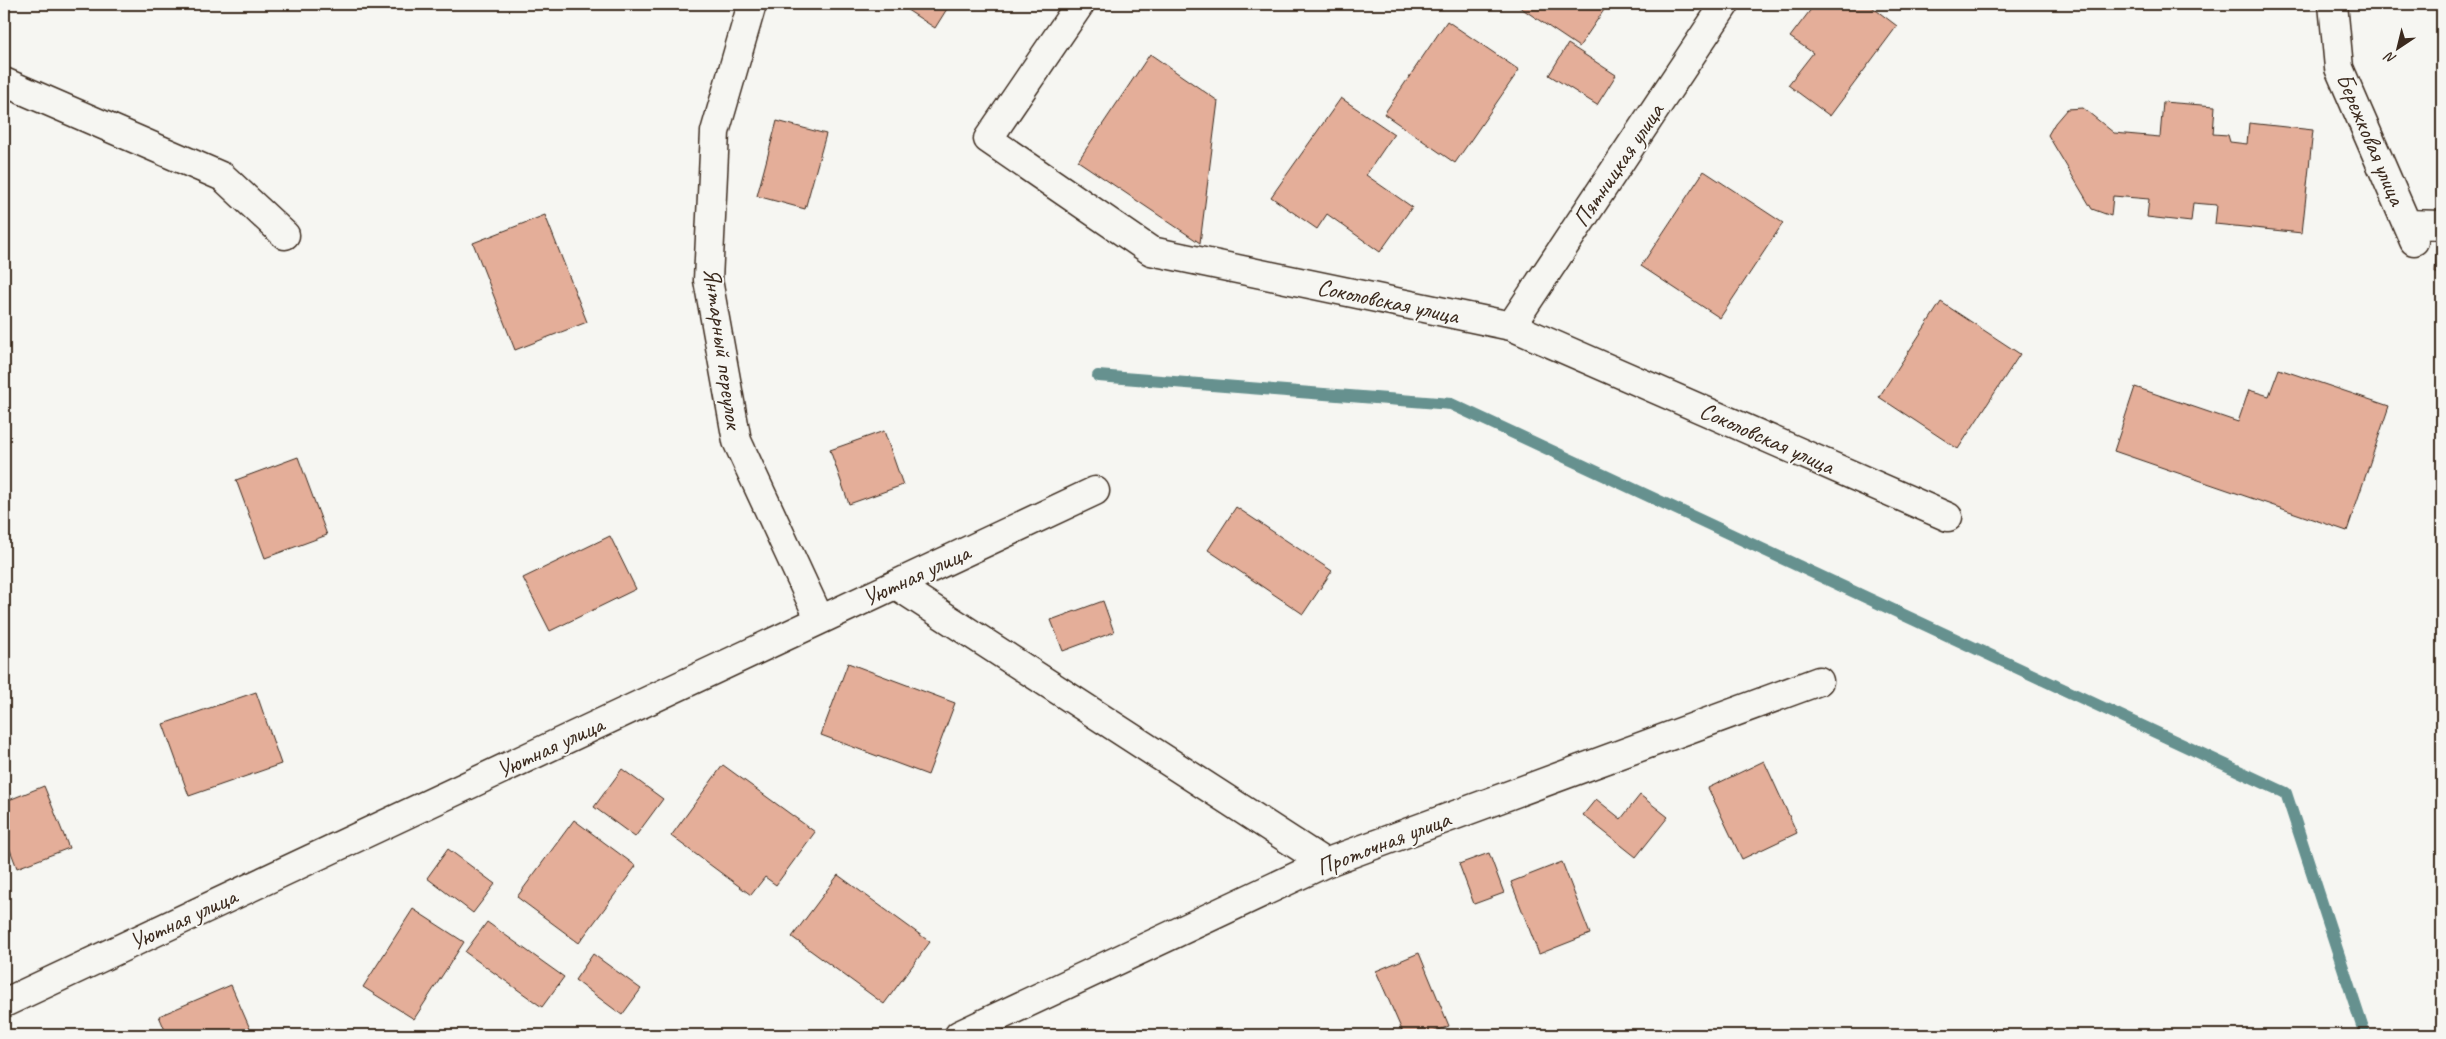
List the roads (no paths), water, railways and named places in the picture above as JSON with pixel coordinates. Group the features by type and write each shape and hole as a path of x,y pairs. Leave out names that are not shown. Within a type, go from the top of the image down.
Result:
{"street":[{"name":"Янтарный переулок","path":"752,4 715,132 708,280 737,441 820,620"},
{"name":"Соколовская улица","path":"1080,4 988,139 1151,252 1510,326 1948,518"},
{"name":"Пятницкая улица","path":"1510,326 1725,4"},
{"name":"Бережковая улица","path":"2332,4 2338,68 2411,233 2442,226"},
{"path":"4,82 223,177 285,235"},
{"name":"Уютная улица","path":"4,1003 1095,491"},
{"path":"896,585 1324,863"},
{"name":"Проточная улица","path":"959,1035 1324,863 1819,681"}],"waterway":[{"path":"1098,376 1451,404 2286,793 2365,1035"}]}
